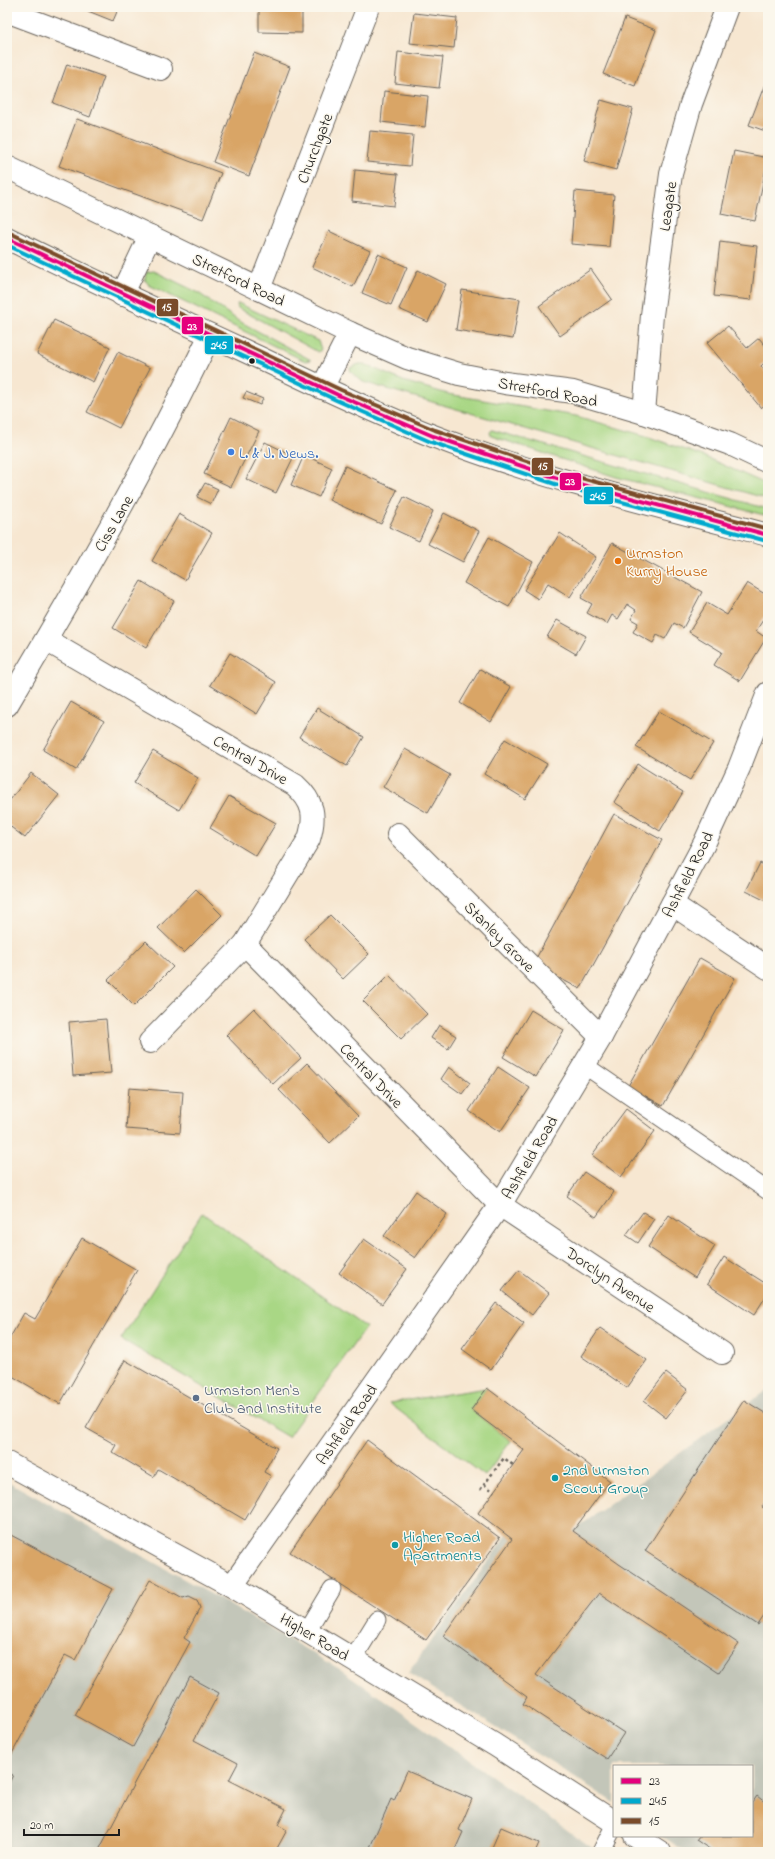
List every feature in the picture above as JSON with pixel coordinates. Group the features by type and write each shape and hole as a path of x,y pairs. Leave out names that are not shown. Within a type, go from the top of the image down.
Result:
{"street":[{"name":"Churchgate","path":"259,289 368,7"},
{"name":"Leagate","path":"644,414 652,314 671,174 691,104 727,7"},
{"path":"9,12 161,69"},
{"name":"Stretford Road","path":"7,167 259,289 407,358 459,374 505,383 573,392 644,414 730,444 768,462"},
{"path":"122,295 150,236"},
{"path":"7,238 122,295 322,388 433,436 536,471 663,508 768,535"},
{"path":"322,388 350,332"},
{"name":"Ciss Lane","path":"7,705 46,640 144,467 210,335"},
{"name":"Central Drive","path":"46,640 295,785 306,795 312,809 314,824 309,839 245,944 150,1042"},
{"name":"Ashfield Road","path":"232,1586 500,1205 601,1037 704,844 736,775 768,693"},
{"name":"Stanley Grove","path":"398,834 601,1037"},
{"path":"672,904 768,968"},
{"name":"Central Drive","path":"245,944 500,1205"},
{"name":"Dorclyn Avenue","path":"500,1205 722,1353"},
{"name":"Higher Road","path":"7,1463 232,1586 495,1745 613,1821"},
{"path":"637,1837 660,1852"}],"lane":[{"path":"584,1065 768,1191"},
{"path":"307,1631 332,1589"},
{"path":"354,1659 377,1620"},
{"path":"601,1852 613,1828"}],"path":[{"path":"480,1490 504,1458 513,1465"},
{"path":"484,1484 494,1492"}],"shaded area":[{"path":"768,1389 768,1852 686,1852 664,1837 753,1837 753,1765 613,1765 613,1802 566,1771 408,1673 507,1535 547,1565 573,1531"},
{"path":"7,1481 209,1593 343,1671 598,1852 7,1852"}],"green space":[{"path":"154,271 197,292 239,321 311,360 305,361 149,285 145,280 146,272"},
{"path":"238,303 318,341 321,350 318,352 238,308"},
{"path":"359,364 364,364 403,381 448,394 576,416 646,436 703,456 768,485 768,499 363,382 351,372 350,368"},
{"path":"492,430 768,509 768,516 616,477 491,436 490,432"},
{"path":"202,1213 366,1327 288,1437 121,1339"},
{"path":"487,1388 471,1410 511,1441 485,1476 389,1403"}],"building":[{"path":"78,7 119,7 113,21"},
{"path":"259,7 302,7 302,33 259,32"},
{"path":"414,13 457,18 454,48 410,43"},
{"path":"625,18 656,30 635,86 603,74"},
{"path":"398,52 443,57 439,88 395,83"},
{"path":"254,53 290,67 249,176 213,162"},
{"path":"67,64 104,77 90,117 53,103"},
{"path":"768,76 768,132 749,125"},
{"path":"384,91 428,96 425,127 381,122"},
{"path":"601,100 633,109 616,170 584,161"},
{"path":"77,119 221,173 203,219 59,166"},
{"path":"370,131 413,135 410,166 367,162"},
{"path":"734,151 768,158 755,221 721,214"},
{"path":"355,170 398,174 394,206 352,201"},
{"path":"575,191 614,195 609,247 571,244"},
{"path":"329,231 370,251 353,287 312,267"},
{"path":"720,241 757,246 751,300 714,296"},
{"path":"378,254 407,267 391,305 362,293"},
{"path":"591,269 612,299 560,336 539,306"},
{"path":"418,270 446,284 428,322 399,309"},
{"path":"462,290 520,299 513,339 456,330"},
{"path":"54,320 110,347 93,382 37,354"},
{"path":"728,326 747,348 759,338 768,349 768,359 761,366 768,375 768,402 761,408 707,343"},
{"path":"118,352 150,368 119,428 87,412"},
{"path":"246,392 263,399 260,405 243,398"},
{"name":"L. & J. News.","path":"231,417 259,431 231,487 204,474"},
{"path":"265,442 294,456 276,493 246,479"},
{"path":"304,455 332,468 319,497 291,485"},
{"path":"345,466 397,490 381,524 329,500"},
{"path":"205,483 218,489 211,504 197,497"},
{"path":"404,497 433,511 419,541 389,527"},
{"path":"444,513 479,531 463,562 428,544"},
{"path":"179,514 212,533 185,580 152,561"},
{"path":"560,533 596,557 570,597 548,583 538,599 524,590"},
{"path":"489,537 533,562 509,607 464,583"},
{"path":"612,543 702,592 683,628 674,623 665,639 657,635 653,643 633,632 638,623 631,619 636,610 627,604 618,619 612,615 607,624 587,613 592,604 581,598"},
{"path":"141,581 174,601 146,648 113,628"},
{"path":"747,583 768,596 768,612 756,631 766,638 740,681 714,665 722,652 689,632 707,603 727,615"},
{"path":"557,620 586,636 576,654 547,637"},
{"path":"230,653 276,682 257,714 210,685"},
{"path":"480,669 511,687 491,722 460,703"},
{"path":"71,702 104,721 76,770 43,750"},
{"path":"317,708 364,737 347,766 299,737"},
{"path":"659,711 713,743 690,780 636,747"},
{"path":"505,739 547,764 525,799 484,774"},
{"path":"405,749 450,775 428,813 383,787"},
{"path":"153,751 198,778 179,810 134,783"},
{"path":"638,764 683,792 660,831 614,802"},
{"path":"31,773 59,795 25,838 7,824 7,804"},
{"path":"229,796 276,823 256,856 210,828"},
{"path":"614,814 662,840 580,989 533,964"},
{"path":"760,863 768,867 768,902 746,891"},
{"path":"196,889 222,915 184,953 158,928"},
{"path":"330,915 369,954 343,979 304,939"},
{"path":"146,941 173,967 134,1006 108,980"},
{"path":"700,958 735,978 663,1106 628,1086"},
{"path":"389,975 427,1014 401,1039 363,1001"},
{"path":"254,1008 301,1058 273,1084 226,1035"},
{"path":"531,1010 564,1030 536,1077 503,1057"},
{"path":"106,1019 111,1073 73,1076 69,1022"},
{"path":"439,1025 456,1036 448,1049 431,1038"},
{"path":"307,1063 358,1116 330,1143 279,1090"},
{"path":"449,1067 470,1083 462,1094 441,1079"},
{"path":"498,1067 530,1088 500,1132 469,1111"},
{"path":"129,1088 183,1092 180,1133 126,1129"},
{"path":"626,1109 655,1131 621,1177 592,1155"},
{"path":"584,1172 614,1192 596,1217 567,1196"},
{"path":"416,1191 447,1214 415,1258 384,1236"},
{"path":"643,1212 654,1219 638,1243 626,1235"},
{"path":"669,1215 715,1246 695,1278 648,1247"},
{"path":"82,1238 137,1270 60,1404 7,1373 7,1343 24,1313 35,1319"},
{"path":"364,1239 407,1269 382,1304 339,1273"},
{"path":"724,1257 768,1285 768,1293 754,1315 707,1284"},
{"path":"519,1270 549,1293 532,1315 502,1291"},
{"path":"496,1303 524,1323 491,1370 462,1349"},
{"path":"600,1328 647,1360 627,1388 581,1356"},
{"path":"125,1360 277,1448 264,1472 271,1476 245,1520 158,1469 154,1477 112,1452 116,1445 86,1428"},
{"path":"666,1373 688,1390 666,1418 644,1401"},
{"path":"487,1388 610,1481 573,1531 619,1564 739,1644 719,1673 599,1593 536,1675 624,1733 607,1759 523,1704 527,1697 443,1636 512,1539 478,1513 524,1450 471,1410"},
{"path":"744,1400 768,1415 768,1497 762,1507 768,1511 768,1610 758,1625 645,1551"},
{"name":"Higher Road Apartments","path":"367,1440 500,1538 426,1640 290,1552"},
{"path":"7,1533 113,1589 75,1660 65,1655 7,1763"},
{"path":"150,1580 183,1598 189,1596 197,1600 200,1608 184,1638 190,1642 133,1747 75,1715"},
{"path":"190,1677 219,1693 194,1740 238,1763 229,1780 286,1809 278,1825 287,1830 275,1852 98,1852"},
{"path":"407,1771 472,1799 459,1830 463,1832 454,1852 368,1852 391,1799 394,1801"},
{"path":"7,1772 13,1775 7,1787"},
{"path":"757,1796 766,1803 768,1801 768,1852 714,1852 696,1840 698,1837 753,1837 753,1802"},
{"path":"501,1827 539,1843 535,1852 490,1852"}],"transit line":[{"name":"15","path":"10,233 341,390 435,430 559,472 768,529"},
{"name":"23","path":"7,238 338,395 433,436 557,478 768,535"},
{"name":"245","path":"7,245 336,400 431,442 555,484 767,541"}],"place":[{"name":"L. & J. News.","path":"231,452"},
{"name":"Urmston Kurry House","path":"618,561"},
{"name":"Urmston Men's Club and Institute","path":"196,1398"},
{"name":"2nd Urmston Scout Group","path":"555,1478"},
{"name":"Higher Road Apartments","path":"395,1545"}]}
